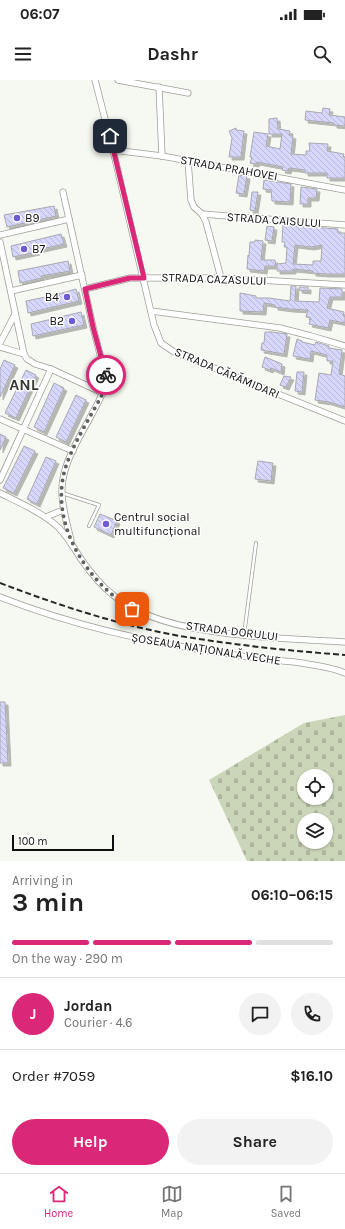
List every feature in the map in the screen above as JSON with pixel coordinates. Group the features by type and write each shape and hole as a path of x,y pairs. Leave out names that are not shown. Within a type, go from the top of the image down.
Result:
{"street":[{"name":"STRADA CĂRĂMIDARI","path":"95,80 144,278 154,325 161,343 174,352 345,421"},
{"path":"118,80 188,93"},
{"path":"159,87 162,156"},
{"name":"STRADA PRAHOVEI","path":"113,150 188,160 345,190"},
{"path":"188,160 191,200 194,206 202,214 206,222 221,278"},
{"path":"63,192 106,380 103,393 72,451 64,473 62,493 63,510 72,543"},
{"name":"STRADA CAISULUI","path":"202,214 345,225"},
{"path":"0,235 70,219"},
{"path":"0,242 24,354 27,359 36,364 51,368 103,393"},
{"path":"11,291 82,275"},
{"name":"STRADA CAZASULUI","path":"85,289 130,278 221,278 345,285"},
{"path":"151,311 280,328 345,346"},
{"path":"0,343 15,313"},
{"path":"0,347 24,354"},
{"path":"88,385 98,377 103,365"},
{"path":"0,480 51,368"},
{"path":"0,419 72,451"},
{"name":"STRADA DORULUI","path":"0,493 46,517 72,543 92,574 102,585 122,603 132,609 175,624 214,632 345,642"},
{"path":"46,517 63,510"},
{"name":"ȘOSEAUA NAȚIONALĂ VECHE","path":"0,597 81,624 128,637 230,654 324,666 345,673"}],"lane":[{"path":"62,493 99,505 89,526"},
{"path":"244,635 256,543"}],"green space":[{"path":"345,715 345,861 247,861 209,780 304,723"}],"building":[{"path":"323,108 330,109 329,115 345,117 345,126 334,125 334,123 305,120 306,111 322,113"},
{"path":"277,118 278,129 290,131 289,135 293,136 291,154 306,155 306,151 310,151 309,143 328,144 327,151 344,154 345,178 327,178 327,173 305,173 305,170 289,168 288,171 282,170 283,167 257,162 256,164 250,163 252,157 250,157 254,132 268,134 266,146 280,149 282,134 269,134 269,119"},
{"path":"236,128 236,130 244,131 241,157 229,157 232,138 229,131"},
{"path":"239,175 247,176 244,194 236,193"},
{"path":"264,180 291,184 290,202 272,201 271,190 263,189"},
{"path":"301,187 317,189 316,198 308,198 308,204 300,204"},
{"path":"252,192 258,192 255,211 250,210"},
{"path":"54,206 56,216 7,227 4,215"},
{"path":"283,225 338,229 338,233 345,233 345,274 313,273 313,271 293,269 293,271 277,271 277,264 286,263 287,247 284,247 285,242 282,242","holes":["295,245 311,247 322,245 321,261 313,261 313,265 293,264"]},
{"path":"267,226 274,227 272,241 265,240"},
{"path":"61,234 64,244 13,257 11,246"},
{"path":"255,240 263,241 261,260 275,260 276,266 265,266 264,271 247,269 250,242 255,242"},
{"path":"68,261 70,271 41,276 42,278 20,283 18,271"},
{"path":"291,286 296,286 295,301 319,302 320,288 342,289 342,297 330,297 327,308 344,312 343,316 345,316 345,323 330,320 328,328 309,324 311,318 306,317 308,310 275,307 275,305 264,303 263,312 240,311 240,293 256,296 256,298 290,301"},
{"path":"299,287 308,287 308,291 299,290"},
{"path":"76,289 79,301 28,313 26,301"},
{"path":"81,312 84,325 33,336 31,324"},
{"path":"265,332 287,334 284,354 261,350 262,343 264,343"},
{"path":"297,339 302,342 315,345 316,342 329,346 329,348 342,350 339,374 345,376 345,407 329,402 315,400 319,373 331,375 333,361 327,361 327,355 311,351 310,359 293,356"},
{"path":"265,357 282,364 281,372 271,368 270,370 262,367"},
{"path":"4,360 15,365 0,397 0,369"},
{"path":"26,370 36,375 16,418 5,413"},
{"path":"297,372 304,372 302,392 295,391"},
{"path":"284,376 291,377 286,387 280,385"},
{"path":"54,383 64,388 44,432 34,427"},
{"path":"76,395 86,400 66,442 56,437"},
{"path":"0,434 6,437 0,450"},
{"path":"24,446 35,451 14,493 3,488"},
{"path":"46,457 56,461 37,504 27,499"},
{"path":"258,461 273,463 271,481 255,479"},
{"name":"Centrul social multifuncțional","path":"100,514 117,521 111,535 94,527"},
{"path":"0,702 5,702 8,763 0,763"}],"railway":[{"path":"0,583 88,614 180,636 283,650 345,655"}],"way so far":[{"path":"106,375 103,393 72,451 64,473 62,493 63,510 72,543 86,566 113,596 132,609"}],"place":[{"name":"B9","path":"17,218"},
{"name":"B7","path":"24,249"},
{"name":"B4","path":"67,297"},
{"name":"B2","path":"72,321"},
{"name":"Centrul social multifuncțional","path":"106,524"}],"district":[{"name":"ANL","path":"24,384"}],"route":[{"path":"106,375 93,327 85,289 130,278 144,278 110,136"}]}
